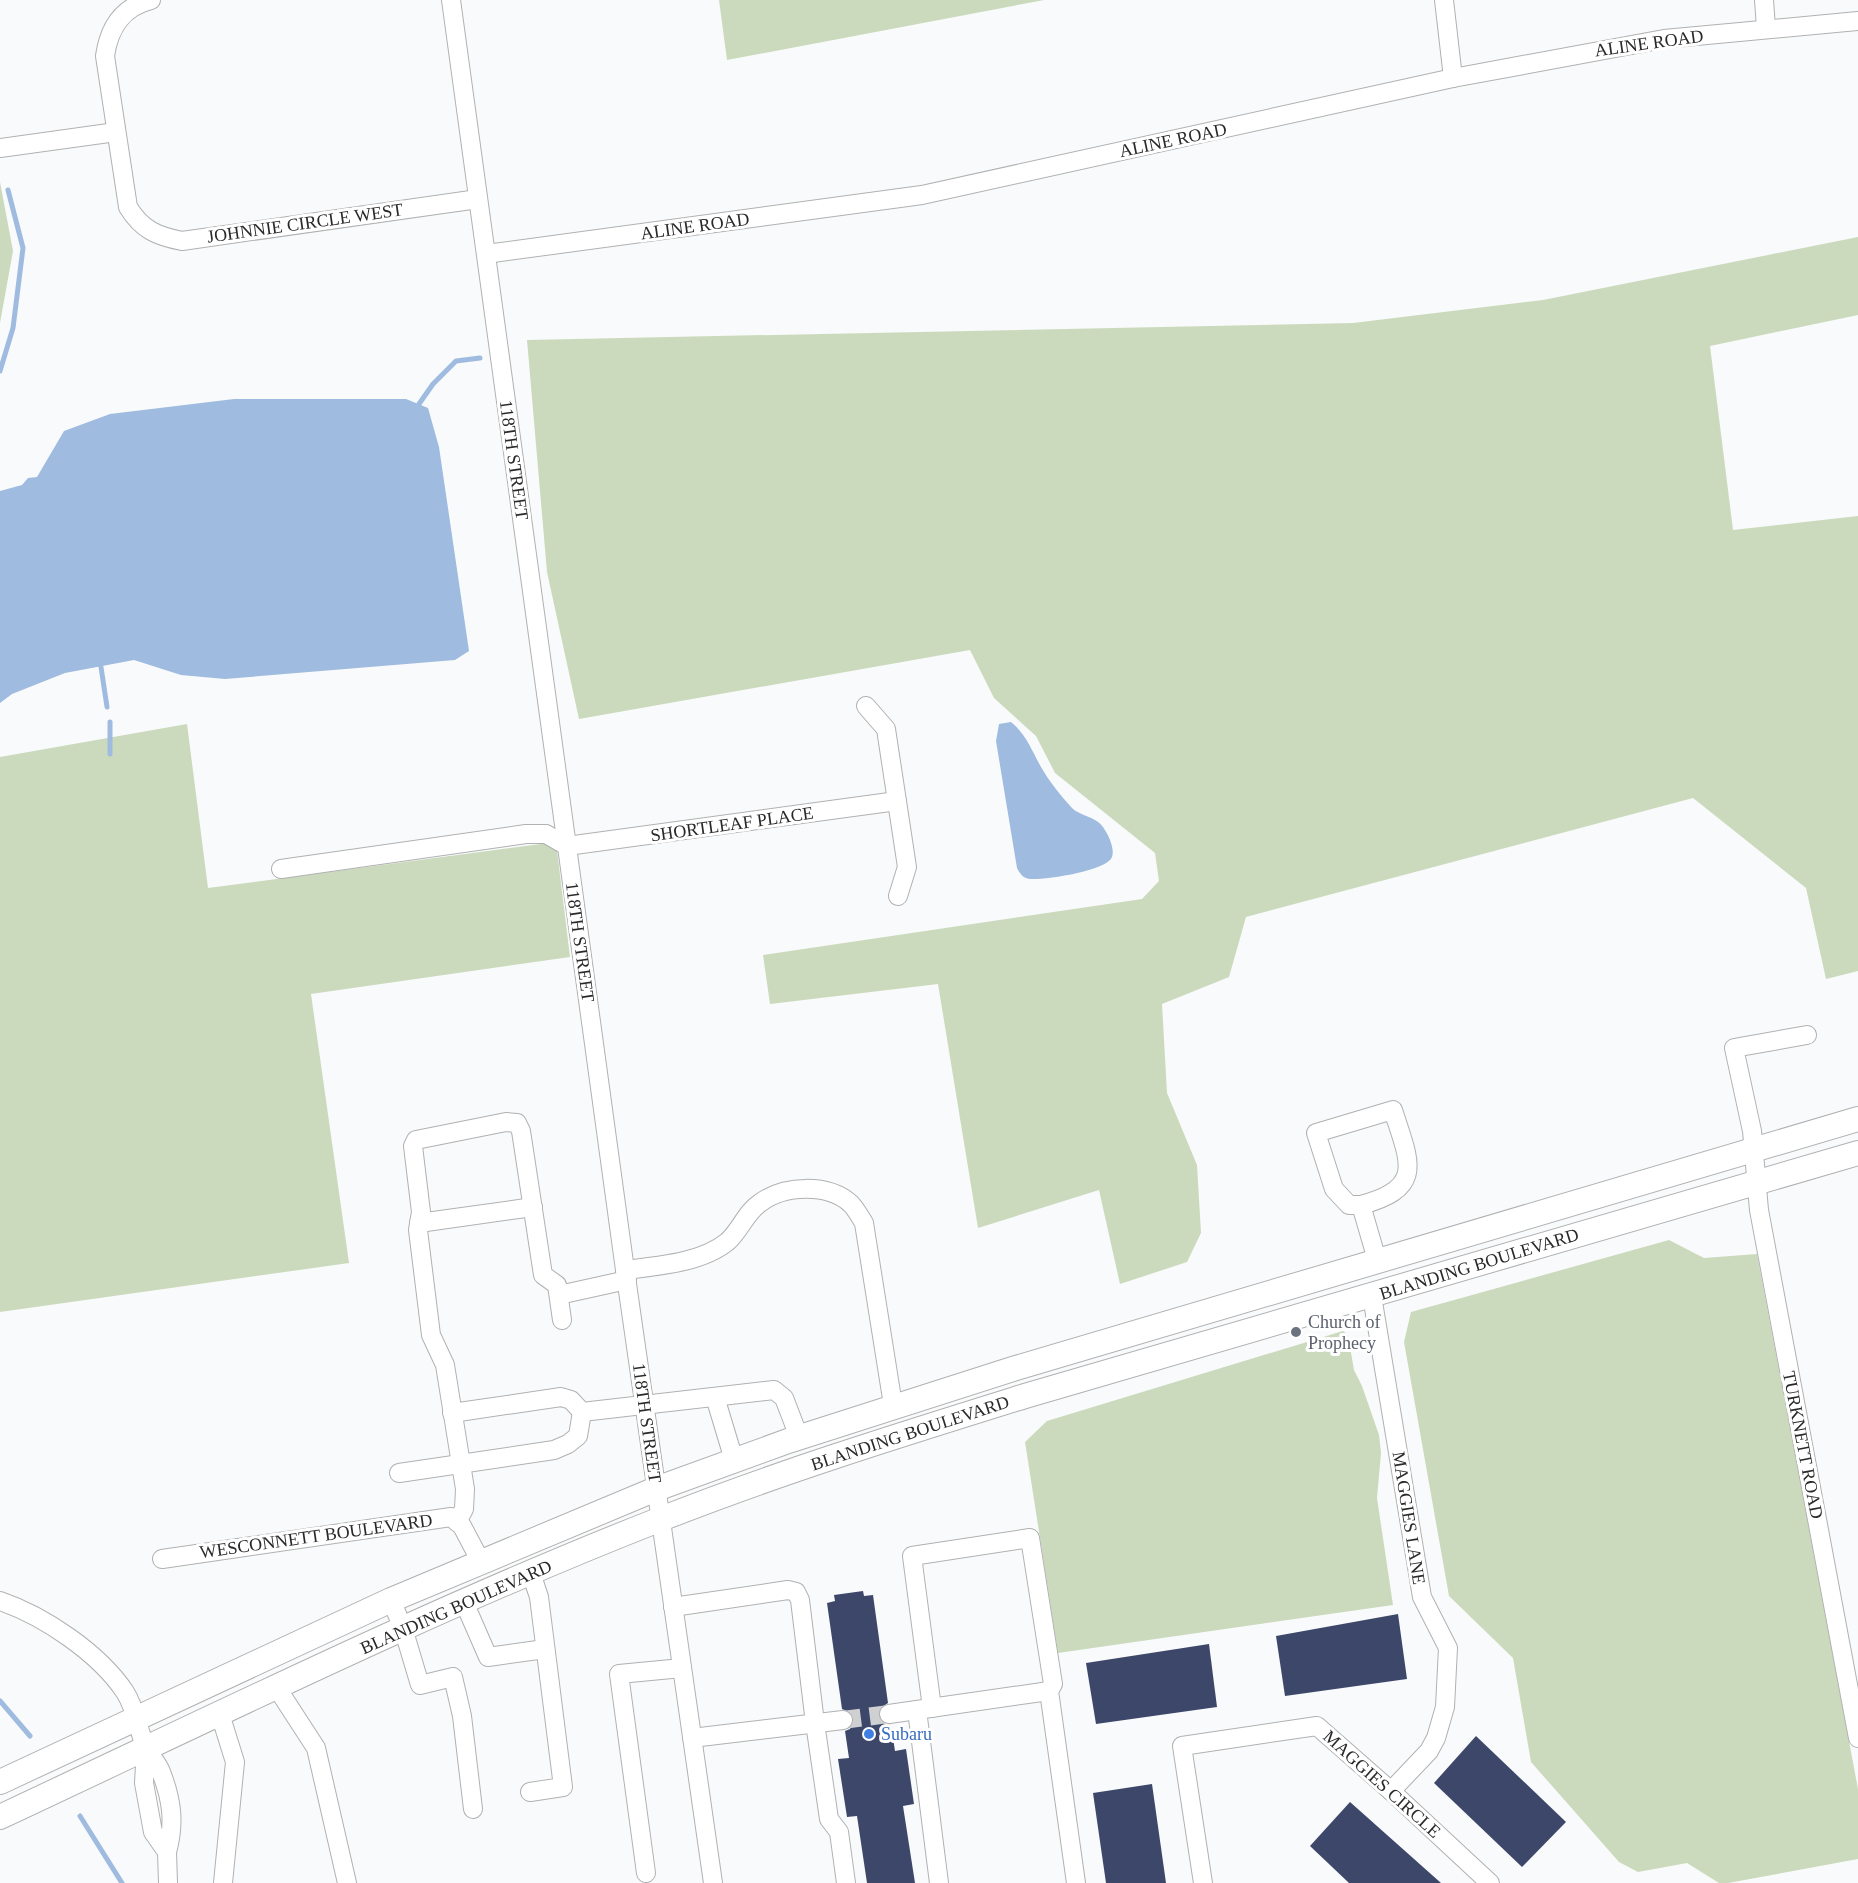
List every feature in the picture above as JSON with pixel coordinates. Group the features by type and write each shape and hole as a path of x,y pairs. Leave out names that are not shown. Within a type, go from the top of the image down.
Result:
{"main road":[{"name":"BLANDING BOULEVARD","path":"0,1782 392,1600 656,1489 734,1460 893,1405 1858,1119"},
{"name":"BLANDING BOULEVARD","path":"0,1817 403,1628 661,1518 900,1435 1025,1396 1858,1153"},
{"path":"1372,1296 1396,1270 1451,1239"},
{"path":"1300,1316 1356,1285 1377,1260"}],"street":[{"path":"0,148 116,132 105,56 107,40 115,23 132,7 151,0"},
{"name":"118TH STREET","path":"451,0 644,1405 713,1883"},
{"path":"1444,0 1453,78"},
{"path":"1764,0 1766,28"},
{"name":"ALINE ROAD","path":"486,254 922,195 1453,78 1664,39 1858,21"},
{"name":"JOHNNIE CIRCLE WEST","path":"116,132 124,193 128,207 137,222 157,236 182,241 478,199"},
{"path":"866,706 886,729 907,867 898,896"},
{"name":"SHORTLEAF PLACE","path":"567,846 897,801"},
{"path":"281,869 526,834 546,834 567,846"},
{"name":"TURKNETT ROAD","path":"1807,1035 1734,1048 1752,1131 1755,1182 1858,1738"},
{"path":"1393,1110 1408,1158 1405,1180 1399,1190 1384,1199 1361,1205 1349,1206 1334,1189 1316,1133 1393,1110"},
{"path":"458,1522 464,1509 465,1489 445,1365 431,1335 419,1223 421,1212 412,1146 416,1140 507,1122 517,1123 521,1131 543,1275 557,1285 562,1320"},
{"path":"559,1295 704,1254 727,1242 758,1203 781,1191 807,1189 834,1194 851,1204 864,1223 893,1405"},
{"path":"1361,1205 1377,1260"},
{"path":"419,1223 532,1207"},
{"name":"MAGGIES LANE","path":"1372,1296 1422,1597 1448,1648 1445,1707 1436,1738 1429,1750 1391,1791"},
{"path":"1016,1368 1025,1396"},
{"path":"582,1413 774,1390 781,1392 799,1437"},
{"path":"452,1413 561,1397 571,1400 582,1413"},
{"path":"715,1397 734,1460"},
{"path":"399,1473 554,1450 568,1444 578,1436 582,1413"},
{"name":"WESCONNETT BOULEVARD","path":"162,1559 451,1517 458,1522 482,1562"},
{"path":"939,1883 912,1556 1030,1538 1053,1684 1049,1691 1076,1883"},
{"path":"530,1792 563,1787 539,1597 531,1573"},
{"path":"673,1607 788,1590 796,1592 801,1600 814,1723 829,1819 839,1832 846,1883"},
{"path":"392,1600 420,1685 453,1677 463,1725 473,1809"},
{"path":"0,1601 21,1608 63,1633 95,1660 124,1692 137,1719 146,1749 144,1783 153,1832 167,1852 168,1883"},
{"path":"464,1602 488,1658 545,1649"},
{"path":"646,1873 619,1674 682,1668"},
{"path":"277,1688 316,1748 347,1883"},
{"path":"889,1714 1049,1691"},
{"path":"220,1714 235,1762 224,1883"},
{"path":"692,1738 843,1720"},
{"name":"MAGGIES CIRCLE","path":"1203,1883 1182,1746 1317,1726 1490,1883"}],"green space":[{"path":"719,0 1044,0 727,60"},
{"path":"0,182 13,251 0,323"},
{"path":"1858,237 1858,315 1710,346 1733,530 1858,516 1858,971 1826,979 1806,888 1693,798 1246,917 1229,977 1162,1004 1167,1093 1197,1165 1201,1233 1187,1262 1120,1284 1099,1190 978,1228 938,984 770,1004 763,955 1142,899 1159,881 1155,853 1055,773 1036,736 994,698 970,650 579,719 547,572 527,340 1353,323 1543,300"},
{"path":"187,724 208,888 556,842 570,957 311,994 349,1263 0,1312 0,757"},
{"path":"1669,1240 1704,1258 1757,1254 1858,1789 1858,1859 1728,1883 1719,1883 1687,1863 1638,1872 1619,1862 1531,1762 1513,1658 1449,1596 1404,1342 1411,1312"},
{"path":"1343,1331 1348,1335 1354,1370 1379,1435 1381,1453 1377,1498 1393,1605 1058,1653 1025,1442 1047,1421"}],"water":[{"path":"234,399 406,399 428,408 439,447 469,651 455,660 225,679 181,675 134,660 65,673 12,694 0,703 0,491 22,485 28,478 37,477 64,431 110,414"},
{"path":"1011,722 1025,737 1055,788 1075,811 1100,823 1103,827 1113,850 1108,862 1075,874 1048,878 1030,879 1019,872 996,741 999,724"}],"building":[{"name":"Subaru","path":"863,1591 864,1596 873,1595 888,1703 879,1709 878,1716 884,1724 891,1725 895,1751 906,1749 914,1804 903,1806 915,1883 867,1883 857,1816 847,1817 838,1759 849,1758 845,1731 850,1729 854,1719 852,1713 842,1709 827,1603 835,1601 834,1595"},
{"path":"1398,1614 1407,1679 1285,1696 1276,1636"},
{"path":"1209,1644 1217,1707 1096,1724 1086,1663"},
{"path":"1476,1736 1566,1822 1522,1867 1434,1783"},
{"path":"1152,1784 1166,1883 1106,1883 1093,1793"},
{"path":"1350,1802 1441,1883 1349,1883 1310,1846"}],"waterway":[{"path":"0,371 13,328 23,248 8,190"},
{"path":"419,404 433,384 456,361 480,358"},
{"path":"101,667 107,707"},
{"path":"110,722 110,754"},
{"path":"0,1701 30,1736"},
{"path":"80,1816 122,1883"}],"tunnel":[{"path":"843,1720 889,1714"}],"place":[{"name":"Church of Prophecy","path":"1296,1332"},
{"name":"Subaru","path":"869,1734"}]}
